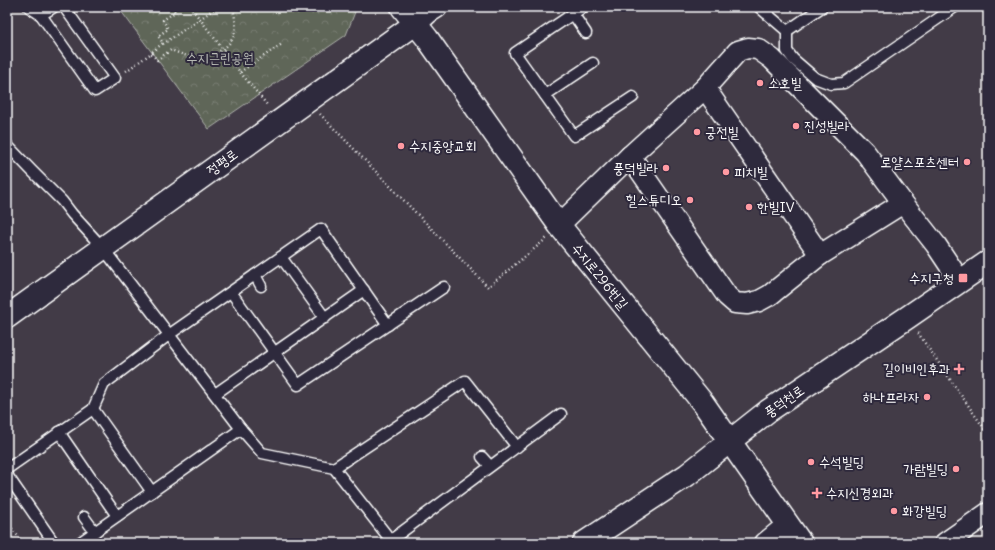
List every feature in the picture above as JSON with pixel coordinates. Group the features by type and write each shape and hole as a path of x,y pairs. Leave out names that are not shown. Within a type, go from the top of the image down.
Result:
{"street":[{"name":"수지로296번길","path":"402,7 427,38 559,225 703,403 801,543"},
{"name":"정평로","path":"7,317 415,24 436,7"},
{"path":"559,225 630,156 705,88 738,51 748,48 758,49 772,59 865,152 936,245 960,281"},
{"path":"705,88 820,255"},
{"path":"630,156 727,296 735,303 747,304 759,301 820,255 903,203"},
{"name":"풍덕천로","path":"584,543 687,475 768,411 988,262"},
{"path":"945,543 988,514"},
{"path":"765,543 788,524"}],"lane":[{"path":"29,7 41,15 95,91 115,78 64,7"},
{"path":"41,15 54,7"},
{"path":"583,7 514,53 574,136 633,97"},
{"path":"759,7 787,31"},
{"path":"822,7 811,10 787,31 787,51 792,59 815,78 831,84 844,83 955,7"},
{"path":"573,14 586,33"},
{"path":"545,95 593,63"},
{"path":"7,145 62,201 103,248 241,429 262,454 334,468 390,542 561,414"},
{"path":"7,469 93,409 104,384 170,334 321,229 388,325"},
{"path":"281,257 324,318"},
{"path":"255,275 262,286"},
{"path":"230,292 298,385 444,287"},
{"path":"215,394 364,290"},
{"path":"334,468 464,382 517,447"},
{"path":"93,409 152,492"},
{"path":"80,543 241,429"},
{"path":"59,432 117,516"},
{"path":"482,457 490,466"},
{"path":"7,475 54,543"},
{"path":"84,517 94,532"}],"path":[{"path":"151,53 163,43 158,36 168,29 163,20 175,12 172,7"},
{"path":"190,7 280,121"},
{"path":"115,78 217,7"},
{"path":"151,53 157,60 172,50 194,57 208,56 222,49 231,41 236,31 236,20 233,7"},
{"path":"240,72 282,44"},
{"path":"307,101 488,287 540,244 559,225"},
{"path":"908,317 988,434"},
{"path":"7,522 23,543"}],"green space":[{"name":"수지근린공원","path":"118,7 352,7 355,12 346,35 209,129"}],"place":[{"name":"소호빌","path":"760,83"},
{"name":"진성빌라","path":"796,126"},
{"name":"궁전빌","path":"697,132"},
{"name":"수지중앙교회","path":"401,146"},
{"name":"로얄스포츠센터","path":"967,162"},
{"name":"풍덕빌라","path":"666,168"},
{"name":"피치빌","path":"726,172"},
{"name":"힐스튜디오","path":"690,200"},
{"name":"한빌IV","path":"749,207"},
{"name":"수지구청","path":"963,278"},
{"name":"길이비인후과","path":"959,369"},
{"name":"하나프라자","path":"927,397"},
{"name":"수석빌딩","path":"811,462"},
{"name":"가람빌딩","path":"956,469"},
{"name":"수지신경외과","path":"817,493"},
{"name":"화강빌딩","path":"894,511"}]}
